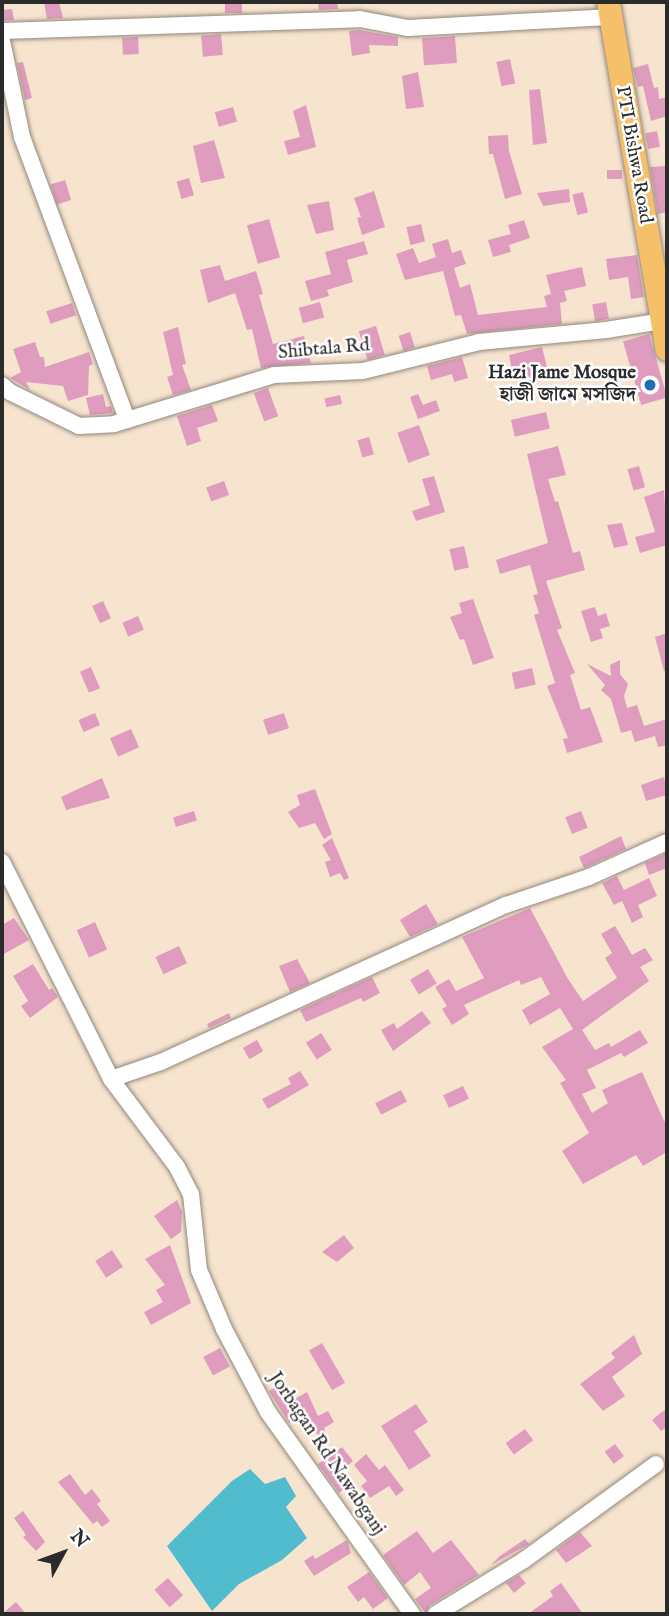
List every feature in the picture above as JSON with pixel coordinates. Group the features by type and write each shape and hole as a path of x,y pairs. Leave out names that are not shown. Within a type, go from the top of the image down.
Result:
{"highway":[{"name":"PTI Bishwa Road","path":"608,9 667,349"}],"street":[{"path":"2,31 360,19 408,28 608,9"},
{"path":"2,41 22,137 127,420"},
{"name":"Shibtala Rd","path":"2,385 10,392 79,426 127,420 274,374 363,371 479,342 606,330 663,321"},
{"path":"111,1079 161,1062 506,905 589,877 667,842"},
{"name":"Jorbagan Rd Nawabganj","path":"2,862 111,1079 177,1167 191,1195 199,1270 224,1329 268,1412 412,1614"},
{"path":"436,1614 524,1560 656,1464"}],"water":[{"path":"250,1469 265,1484 285,1477 296,1496 286,1507 307,1538 282,1560 239,1584 212,1611 167,1546 232,1481"}],"building":[{"path":"44,2 59,2 63,18 47,19"},
{"path":"225,2 242,2 242,13 225,13"},
{"path":"318,2 337,2 338,9 319,10"},
{"path":"12,9 14,20 2,21 2,10"},
{"path":"359,30 398,37 398,46 369,45 370,53 352,56 349,31"},
{"path":"221,34 223,55 203,57 201,36"},
{"path":"455,36 457,63 424,65 422,38"},
{"path":"138,37 139,54 123,55 122,38"},
{"path":"510,59 515,83 502,86 496,62"},
{"path":"23,62 32,98 25,100 17,63"},
{"path":"648,64 654,88 658,87 659,99 667,97 667,116 651,121 643,86 638,87 633,68"},
{"path":"418,72 424,107 406,109 402,76"},
{"path":"540,89 547,143 533,145 529,90"},
{"path":"306,105 316,147 288,155 284,141 300,137 293,111"},
{"path":"233,107 237,121 219,127 215,112"},
{"path":"657,131 660,147 648,149 645,133"},
{"path":"508,135 509,151 522,194 505,199 493,154 489,154 488,136"},
{"path":"214,140 225,178 201,183 193,146"},
{"path":"666,166 667,212 658,214 650,167"},
{"path":"607,170 622,170 622,179 607,179"},
{"path":"189,178 194,195 181,199 177,182"},
{"path":"65,180 71,200 57,204 51,184"},
{"path":"569,189 570,202 543,206 537,193"},
{"path":"374,191 385,227 362,235 357,218 361,217 354,198"},
{"path":"583,192 588,212 577,215 572,195"},
{"path":"329,201 334,230 316,234 307,205"},
{"path":"269,219 280,257 258,264 247,225"},
{"path":"524,220 530,238 509,245 511,252 493,257 488,240 511,234 508,225"},
{"path":"421,224 425,242 410,245 406,227"},
{"path":"448,239 452,253 461,250 466,264 454,268 460,288 470,284 478,315 547,307 544,296 551,294 546,275 582,267 586,286 564,291 567,301 560,303 562,324 467,334 461,315 455,316 443,271 405,280 396,254 413,248 419,263 436,257 432,244"},
{"path":"364,241 368,254 347,260 353,282 327,290 329,296 311,301 305,281 331,274 325,252"},
{"path":"637,255 644,297 631,299 628,277 609,280 606,259"},
{"path":"220,265 225,281 256,271 263,294 259,295 273,344 304,336 311,363 261,368 252,329 247,330 235,293 208,303 200,270"},
{"path":"320,302 324,317 303,323 299,308"},
{"path":"606,302 609,319 595,321 592,304"},
{"path":"72,303 76,315 50,324 46,311"},
{"path":"376,326 385,355 368,360 359,331"},
{"path":"178,327 186,364 182,365 191,390 173,395 167,377 173,375 163,332"},
{"path":"410,332 415,347 404,351 399,336"},
{"path":"649,334 667,397 641,405 623,341"},
{"path":"35,342 40,357 44,357 45,367 89,352 93,364 89,366 88,395 68,401 63,386 26,382 30,390 10,378 21,372 13,349"},
{"path":"542,347 549,375 514,380 509,355"},
{"path":"462,357 468,378 454,382 452,374 431,380 427,366"},
{"path":"268,388 278,416 264,421 254,393"},
{"path":"103,394 106,407 111,406 113,413 90,415 86,398"},
{"path":"418,394 423,405 436,400 440,411 418,419 410,397"},
{"path":"340,395 342,404 326,407 324,399"},
{"path":"212,405 218,421 197,428 201,441 187,446 177,416"},
{"path":"546,412 550,429 515,437 511,420"},
{"path":"419,425 430,455 408,463 397,433"},
{"path":"369,437 374,454 362,458 357,440"},
{"path":"558,446 566,475 548,479 555,502 558,501 573,553 580,551 585,570 546,581 562,628 557,630 575,673 570,675 581,710 590,707 603,742 567,753 563,739 568,738 547,686 555,683 534,615 539,613 533,595 538,594 530,565 500,574 496,560 548,543 527,454"},
{"path":"639,466 645,487 634,490 627,469"},
{"path":"434,476 445,512 416,521 412,511 430,505 422,479"},
{"path":"224,481 229,495 211,502 206,487"},
{"path":"664,490 667,545 640,553 635,537 655,532 644,497"},
{"path":"622,523 628,545 614,548 607,525"},
{"path":"464,546 469,567 454,571 449,549"},
{"path":"473,599 494,658 473,665 464,639 460,640 450,617 462,613 459,603"},
{"path":"103,601 111,618 100,623 92,606"},
{"path":"595,607 598,616 606,613 610,626 600,629 603,638 591,642 581,611"},
{"path":"138,616 144,630 128,636 122,623"},
{"path":"667,633 667,670 664,671 655,637"},
{"path":"620,660 620,674 628,684 624,696 627,708 637,705 644,726 667,719 667,745 658,747 655,736 635,742 631,730 621,733 611,699 601,690 605,685 587,664 611,676 610,665"},
{"path":"91,667 100,688 89,693 80,672"},
{"path":"532,668 536,685 515,689 512,673"},
{"path":"95,713 100,725 84,732 78,720"},
{"path":"284,713 289,728 268,735 263,720"},
{"path":"131,729 139,747 118,757 110,738"},
{"path":"664,777 667,795 646,801 641,785"},
{"path":"102,778 110,798 66,810 61,797"},
{"path":"315,789 332,834 324,839 315,823 299,828 288,812 300,805 297,795"},
{"path":"194,811 197,821 176,827 173,817"},
{"path":"581,811 588,828 572,834 565,817"},
{"path":"621,836 626,849 584,868 579,857"},
{"path":"332,838 349,878 344,880 340,873 330,877 325,862 331,860 322,845"},
{"path":"667,853 667,868 649,875 645,863"},
{"path":"617,876 624,890 649,878 657,896 638,905 643,917 632,923 622,901 614,905 602,883"},
{"path":"426,904 438,924 410,937 400,920"},
{"path":"530,908 568,979 583,1001 617,978 605,958 612,953 601,934 615,926 632,955 645,948 653,960 640,967 649,981 582,1030 595,1050 609,1043 611,1047 640,1030 648,1043 624,1057 621,1053 587,1070 596,1088 582,1094 592,1113 608,1103 602,1090 642,1072 667,1127 667,1152 643,1166 636,1155 583,1184 562,1151 589,1133 560,1083 566,1080 542,1047 573,1029 560,1008 530,1025 522,1010 550,994 541,977 521,985 519,980 464,1005 469,1014 452,1025 442,1009 447,1006 435,987 449,979 456,991 484,978 462,937"},
{"path":"14,918 29,940 2,955 2,925"},
{"path":"95,922 107,949 89,958 77,930"},
{"path":"179,946 187,963 163,974 155,957"},
{"path":"297,959 310,983 290,992 279,966"},
{"path":"33,964 49,990 52,988 58,997 30,1018 21,1006 28,1001 13,976"},
{"path":"428,969 437,984 419,994 410,980"},
{"path":"372,977 380,993 363,1002 361,998 306,1022 300,1010"},
{"path":"422,1011 431,1023 393,1051 381,1030 394,1023 397,1029"},
{"path":"229,1013 231,1018 209,1028 207,1024"},
{"path":"321,1033 332,1050 317,1060 306,1043"},
{"path":"257,1040 263,1051 249,1059 243,1048"},
{"path":"300,1071 309,1085 268,1109 262,1099 291,1084 288,1078"},
{"path":"463,1086 469,1099 449,1108 443,1095"},
{"path":"401,1090 407,1102 381,1115 375,1103"},
{"path":"177,1200 182,1212 181,1232 171,1239 154,1216"},
{"path":"344,1235 354,1248 337,1262 322,1252"},
{"path":"170,1245 191,1303 151,1325 144,1312 163,1302 156,1290 165,1285 145,1259"},
{"path":"112,1250 123,1267 106,1278 95,1261"},
{"path":"634,1335 642,1354 612,1377 625,1396 603,1411 580,1384 615,1358 611,1353"},
{"path":"322,1343 345,1383 332,1390 309,1350"},
{"path":"220,1348 230,1367 213,1375 203,1357"},
{"path":"283,1382 293,1400 307,1392 318,1416 328,1411 334,1422 324,1428 328,1439 321,1442 307,1415 289,1423 269,1391"},
{"path":"416,1404 428,1422 414,1431 431,1456 409,1470 381,1426"},
{"path":"667,1408 667,1427 661,1431 652,1420"},
{"path":"525,1429 533,1440 514,1454 506,1443"},
{"path":"615,1444 624,1456 614,1464 605,1452"},
{"path":"342,1447 353,1461 335,1475 345,1488 339,1493 318,1464"},
{"path":"366,1454 379,1470 385,1465 404,1490 396,1496 389,1486 370,1498 361,1486 367,1481 354,1465"},
{"path":"70,1474 85,1495 92,1489 101,1501 97,1504 110,1521 102,1527 97,1521 93,1524 58,1482"},
{"path":"23,1511 45,1542 36,1551 23,1537 26,1535 14,1518"},
{"path":"417,1531 433,1553 451,1540 479,1575 430,1605 426,1614 415,1599 431,1588 420,1572 404,1585 383,1555"},
{"path":"580,1532 592,1546 566,1563 556,1550"},
{"path":"525,1539 529,1544 491,1565 500,1556"},
{"path":"347,1540 351,1553 314,1576 304,1561 313,1555 315,1559"},
{"path":"369,1572 388,1598 373,1609 364,1597 358,1602 347,1587"},
{"path":"519,1575 526,1583 514,1593 506,1583"},
{"path":"168,1578 183,1595 170,1607 154,1590"},
{"path":"561,1583 583,1614 528,1614 553,1596 550,1591"},
{"path":"16,1602 26,1614 2,1614"}],"place":[{"name":"Hazi Jame Mosque হাজী জামে মসজিদ","path":"650,385"}]}
